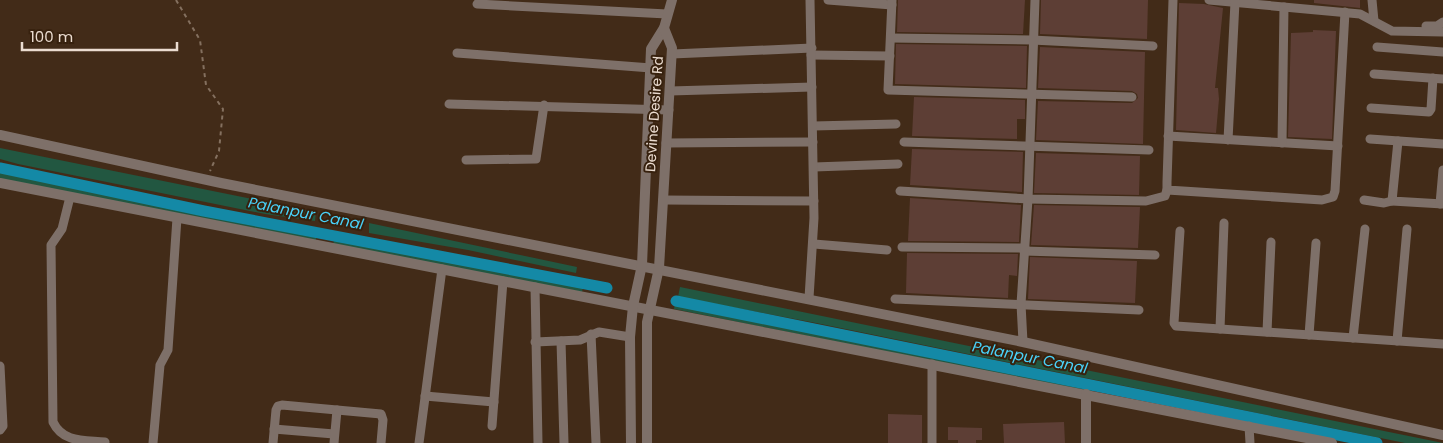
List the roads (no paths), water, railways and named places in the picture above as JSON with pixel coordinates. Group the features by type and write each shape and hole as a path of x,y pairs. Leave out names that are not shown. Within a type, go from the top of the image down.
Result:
{"street":[{"path":"664,28 672,0"},
{"path":"809,298 814,244 814,142 810,0"},
{"path":"828,0 892,2 888,90 1132,97"},
{"path":"1023,342 1021,304 1028,200 1028,146 1035,0"},
{"path":"900,191 1028,200 1146,201 1164,196 1167,190 1173,0"},
{"path":"1209,0 1360,14 1392,31 1443,32"},
{"path":"1372,0 1374,21"},
{"path":"1228,140 1235,2"},
{"path":"477,4 667,14"},
{"path":"1282,143 1284,7"},
{"path":"1167,190 1328,200 1333,197 1338,146 1345,12"},
{"path":"1403,27 1437,26 1443,22"},
{"name":"Devine Desire Rd","path":"647,443 646,348 649,309 659,268 672,54 672,48 664,28"},
{"name":"Devine Desire Rd","path":"631,443 630,337 633,306 642,265 652,49 664,28"},
{"path":"891,38 1032,40 1153,46"},
{"path":"1377,47 1443,52"},
{"path":"672,54 812,52 890,56"},
{"path":"457,54 651,68"},
{"path":"1374,74 1443,79"},
{"path":"1371,108 1429,112 1431,109 1433,78"},
{"path":"670,91 812,87"},
{"path":"449,104 544,105 668,110"},
{"path":"466,160 536,159 544,105"},
{"path":"813,126 896,124"},
{"path":"0,136 206,180 659,268 1023,342 1443,435"},
{"path":"1168,136 1338,146"},
{"path":"1370,139 1443,144"},
{"path":"1392,201 1398,141"},
{"path":"666,143 814,142"},
{"path":"904,142 1149,150"},
{"path":"814,167 898,164"},
{"path":"1364,200 1384,203 1392,201 1442,204 1443,170"},
{"path":"0,183 1332,443"},
{"path":"70,197 62,229 51,245 53,422 57,431 67,439 105,442"},
{"path":"663,200 814,202"},
{"path":"153,443 160,365 168,350 177,218"},
{"path":"1220,329 1224,223"},
{"path":"1354,338 1365,229"},
{"path":"1398,341 1407,229"},
{"path":"1180,232 1174,323 1181,327 1443,344 1443,339"},
{"path":"1267,332 1271,242"},
{"path":"1309,335 1316,242"},
{"path":"814,244 887,250"},
{"path":"902,247 1024,249 1155,255"},
{"path":"419,443 442,269"},
{"path":"492,426 503,281"},
{"path":"535,287 538,443"},
{"path":"895,299 1139,310"},
{"path":"535,342 580,340 599,332 630,337"},
{"path":"591,334 596,443"},
{"path":"561,341 564,443"},
{"path":"932,364 932,443"},
{"path":"0,366 3,426 0,430"},
{"path":"1086,394 1086,443"},
{"path":"425,396 494,402"},
{"path":"273,443 278,406 381,414 383,420 381,443"},
{"path":"274,430 334,438 336,410"},
{"path":"1249,426 1250,443"}],"waterway":[{"name":"Palanpur Canal","path":"0,168 204,211 607,288"},
{"name":"Palanpur Canal","path":"676,301 1377,443"}]}
